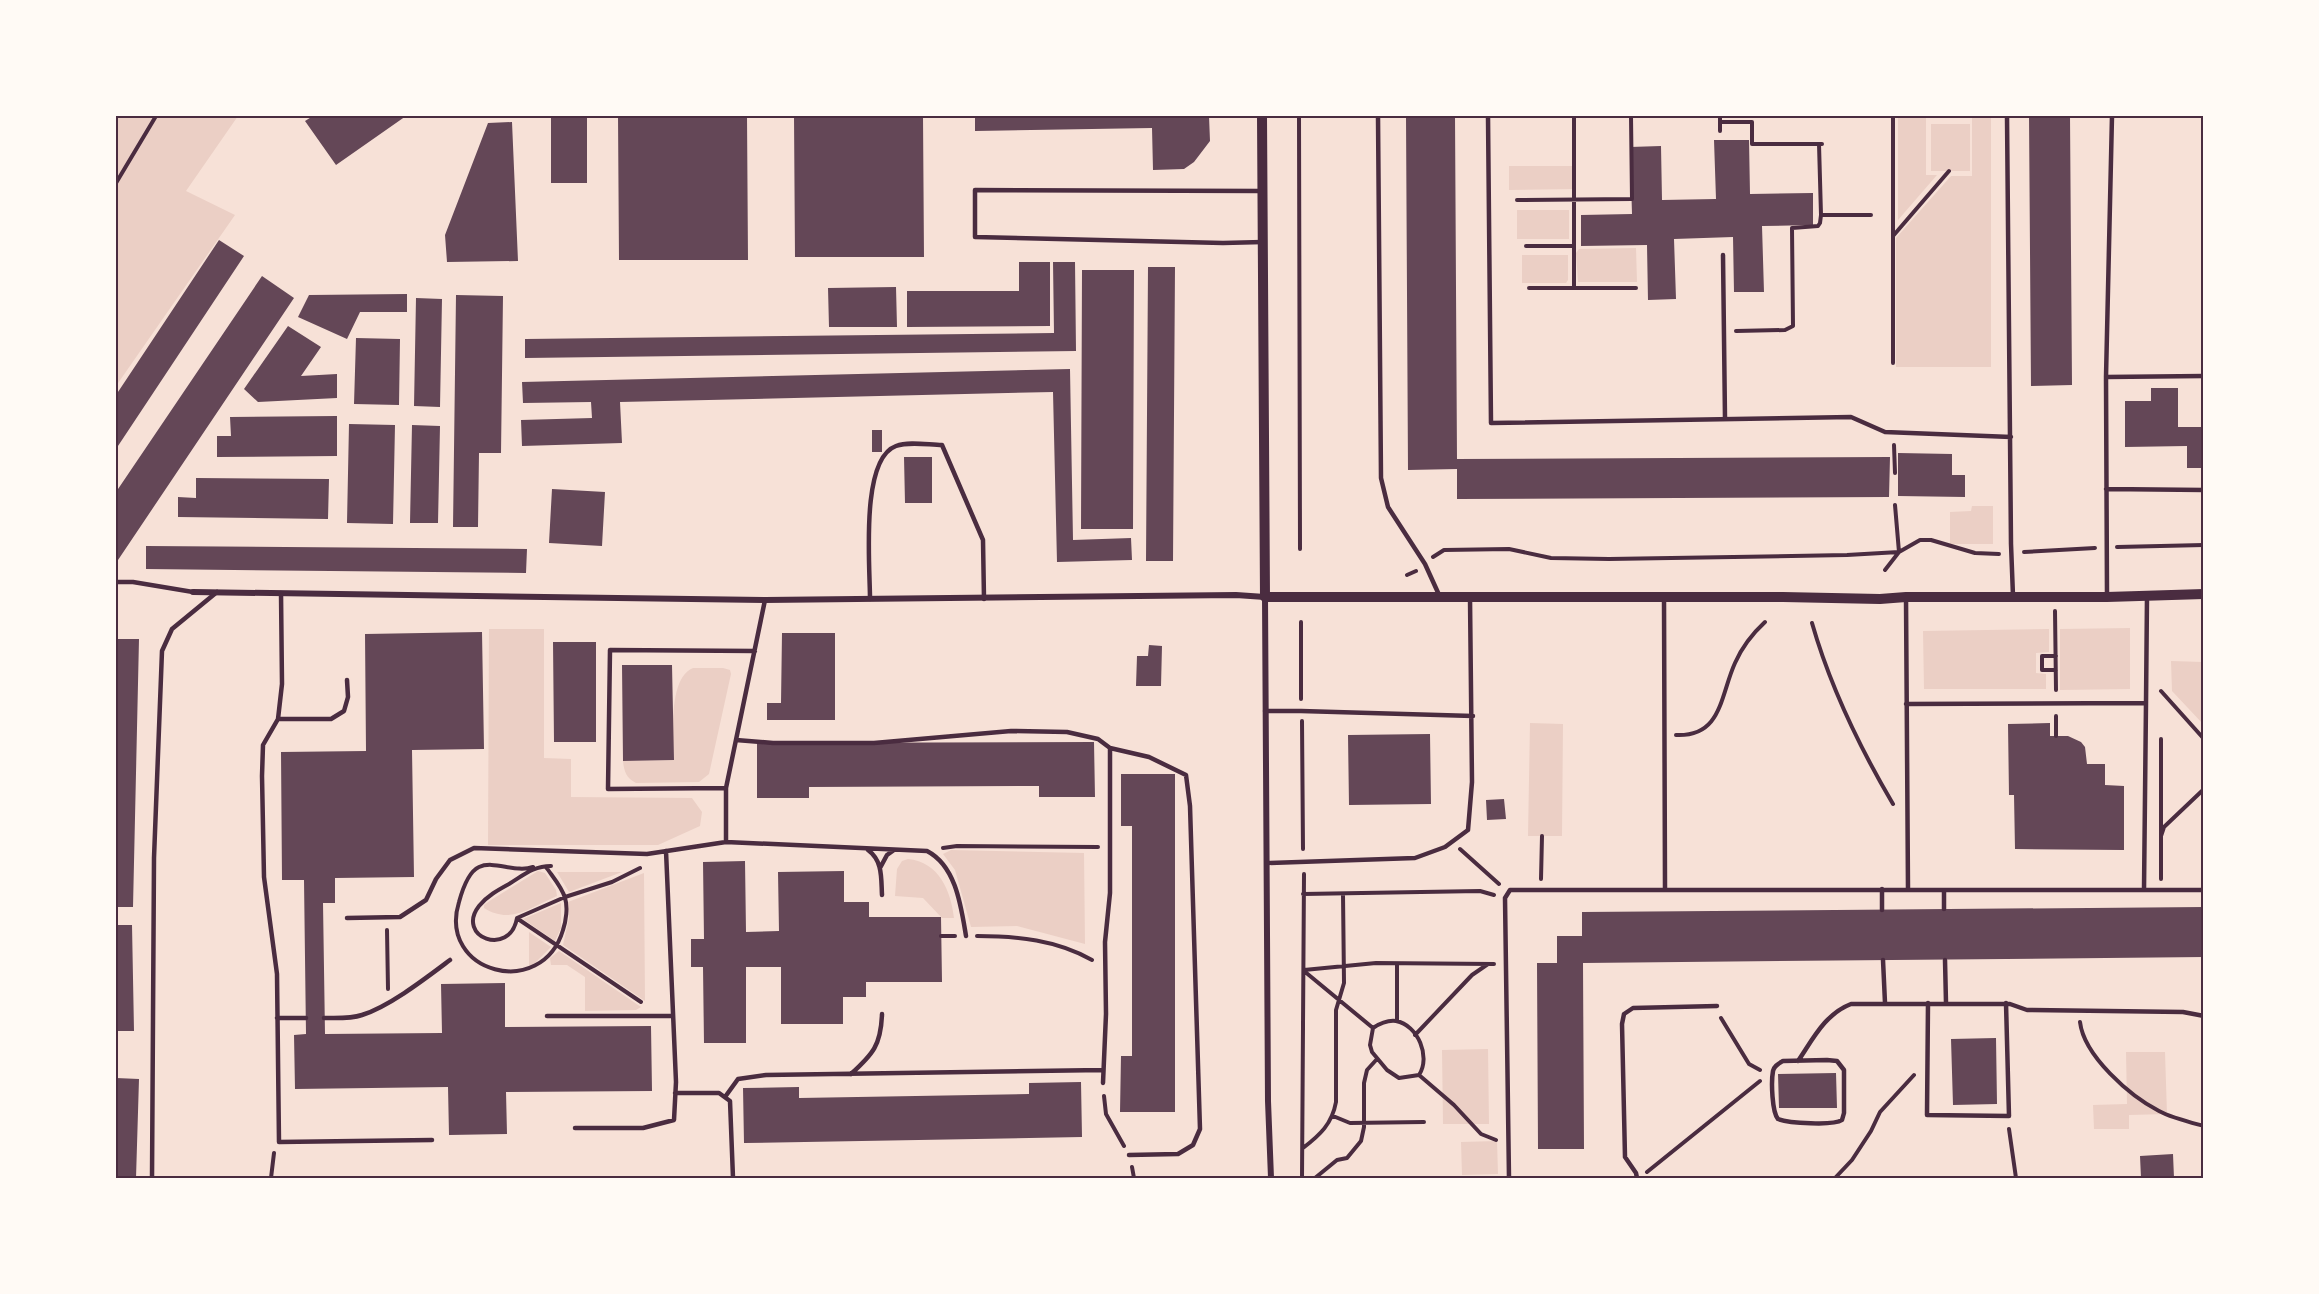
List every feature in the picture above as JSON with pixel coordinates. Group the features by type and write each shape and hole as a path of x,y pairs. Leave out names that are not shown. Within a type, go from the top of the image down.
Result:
{"street":[{"path":"1262,116 1268,1101 1271,1179"},
{"path":"193,592 765,600 1236,595 1265,597 1880,599 2204,594"}],"lane":[{"path":"1378,116 1381,478 1388,507 1425,564 1440,597"},
{"path":"1488,116 1491,423 1851,417 1885,432 2011,437"},
{"path":"2007,116 2013,598"},
{"path":"2107,597 2106,377 2112,116"},
{"path":"1262,191 975,190 975,237 1263,242"},
{"path":"1723,255 1725,419"},
{"path":"2106,377 2204,376"},
{"path":"870,599 870,518 877,467 882,457 898,445 942,445 983,540 984,599"},
{"path":"2106,489 2204,490"},
{"path":"116,582 133,582 193,592"},
{"path":"152,1179 154,858 162,651 172,629 217,592"},
{"path":"281,593 283,651 278,719 263,745 262,776 264,878 277,974 279,1142 432,1140"},
{"path":"2144,890 2147,596"},
{"path":"1267,863 1415,858 1445,847 1468,830 1472,806 1473,716 1470,597"},
{"path":"1906,597 1908,890"},
{"path":"1664,598 1665,889"},
{"path":"726,842 726,788 765,600"},
{"path":"726,788 608,789 610,650 755,651"},
{"path":"278,719 332,719 344,711 348,697 347,680"},
{"path":"1906,704 2146,703"},
{"path":"1265,711 1473,716"},
{"path":"736,740 773,743 874,743 1011,731 1067,732 1098,739 1110,748 1149,758 1186,775 1190,806 1200,1129 1193,1145 1178,1154 1129,1155"},
{"path":"1103,1083 1110,847 1110,748"},
{"path":"347,918 400,917 426,900 436,879 450,860 474,848 647,854 726,842 927,851 936,856 948,871 958,897 966,936"},
{"path":"865,849 875,856 880,868 882,895"},
{"path":"880,868 887,855 894,850"},
{"path":"575,1128 643,1128 674,1120 673,1016 666,851"},
{"path":"1509,1179 1505,902 1507,894 1514,889 2204,890"},
{"path":"1882,890 1882,910"},
{"path":"1944,890 1944,909"},
{"path":"324,1018 349,1018 363,1015 415,986 450,960"},
{"path":"1883,960 1885,1003"},
{"path":"1945,960 1946,1003"},
{"path":"1928,1003 1928,1115 2009,1116 2006,1003"},
{"path":"1798,1061 1823,1023 1841,1008 1851,1004 2006,1003 2023,1010 2183,1012 2204,1016"},
{"path":"1637,1178 1624,1157 1622,1024 1624,1014 1630,1008 1717,1006"},
{"path":"851,1074 868,1058 881,1034 882,1014"},
{"path":"547,1017 673,1016"},
{"path":"277,1018 306,1018"},
{"path":"1837,1061 1845,1076 1844,1113 1840,1121 1834,1123 1786,1122 1778,1119 1773,1106 1773,1071 1780,1062 1837,1061"},
{"path":"725,1097 738,1079 766,1075 1104,1070"},
{"path":"675,1094 720,1093 730,1101 733,1179"}],"path":[{"path":"116,183 156,116"},
{"path":"1299,116 1300,549"},
{"path":"1574,116 1575,288"},
{"path":"1517,200 1632,199 1631,116"},
{"path":"1720,116 1720,131"},
{"path":"1893,116 1893,363"},
{"path":"1720,122 1752,122 1752,144 1821,144 1820,223 1818,226 1792,228 1792,326 1785,330 1724,331"},
{"path":"1893,237 1949,171"},
{"path":"1821,215 1871,215"},
{"path":"1526,246 1575,246"},
{"path":"1529,288 1636,288"},
{"path":"1894,432 1895,473"},
{"path":"1895,505 1899,552"},
{"path":"1884,570 1899,552 1920,540 1931,540 1975,553 2204,545"},
{"path":"1407,575 1444,550 1509,549 1551,558 1609,559 1899,552"},
{"path":"2055,610 2056,736"},
{"path":"1300,622 1304,862 1302,1179"},
{"path":"1665,735 1691,736 1702,732 1714,718 1734,663 1752,634 1765,622"},
{"path":"1812,623 1832,681 1873,768 1907,828"},
{"path":"2056,656 2042,656 2042,670 2056,670"},
{"path":"2161,682 2161,705"},
{"path":"2161,693 2204,739"},
{"path":"2161,729 2161,890"},
{"path":"2161,836 2170,820 2204,789"},
{"path":"1541,889 1542,836"},
{"path":"1452,841 1495,881 1514,889"},
{"path":"932,854 948,846 1110,847"},
{"path":"546,866 565,897 564,926 557,945 533,968 511,972 479,964 470,956 457,926 457,906 477,868 503,866 509,869 526,869 538,866 546,866 556,866"},
{"path":"518,918 516,926 498,941 483,938 473,924 477,908 487,897 538,866"},
{"path":"518,918 565,897 612,882 642,867 632,867"},
{"path":"1304,894 1480,891 1494,895 1505,902"},
{"path":"1302,1149 1323,1132 1333,1116 1337,1089 1336,1010 1343,992 1345,965 1343,894"},
{"path":"387,917 388,1002"},
{"path":"518,918 643,1003"},
{"path":"941,936 1016,938 1046,942 1076,951 1105,968"},
{"path":"1397,964 1397,1022"},
{"path":"1415,1035 1472,975 1488,964"},
{"path":"1303,970 1345,965 1506,964"},
{"path":"1303,970 1373,1028"},
{"path":"2073,1011 2079,1014 2081,1033 2091,1051 2138,1099 2162,1113 2204,1126"},
{"path":"1373,1028 1384,1023 1397,1022 1407,1027 1415,1035 1424,1058 1424,1066 1419,1075"},
{"path":"1373,1028 1370,1045 1377,1059 1397,1077 1419,1075 1454,1105 1481,1134 1491,1139 1509,1141"},
{"path":"1730,1033 1742,1055 1755,1069"},
{"path":"1315,1179 1337,1161 1347,1158 1361,1141 1364,1123 1364,1083 1368,1070 1377,1059"},
{"path":"1835,1179 1852,1160 1880,1112 1907,1081 1928,1067"},
{"path":"1637,1178 1655,1167 1701,1126 1773,1071"},
{"path":"1103,1083 1106,1114 1129,1155 1134,1179"},
{"path":"1333,1116 1350,1123 1424,1122"},
{"path":"2009,1116 2016,1179"},
{"path":"272,1179 272,1157 279,1142"}],"shaded area":[{"path":"116,116 238,116 186,191 235,215 116,386"},
{"path":"1898,116 1926,116 1926,175 1937,175 1898,220"},
{"path":"1972,116 1991,116 1991,367 1896,367 1896,238 1951,176 1972,176"},
{"path":"1931,124 1970,124 1970,171 1931,171"},
{"path":"1509,166 1575,166 1576,189 1509,190"},
{"path":"1517,210 1569,210 1569,239 1517,239"},
{"path":"1636,248 1637,282 1578,282 1576,253 1579,249"},
{"path":"1522,255 1568,255 1568,280 1566,283 1522,283"},
{"path":"1972,506 1993,506 1993,544 1950,544 1950,512 1971,511"},
{"path":"2130,628 2130,689 2060,690 2060,629"},
{"path":"489,629 544,629 544,758 571,759 571,797 692,798 702,812 700,826 658,845 488,845"},
{"path":"2049,629 2049,652 2036,653 2036,673 2046,674 2046,689 1924,689 1923,631"},
{"path":"2171,661 2203,662 2203,724 2172,691"},
{"path":"693,668 723,668 730,670 731,674 709,774 699,782 636,783 626,774 623,761 674,760 673,723 676,695 679,683"},
{"path":"1530,723 1563,724 1562,836 1528,836"},
{"path":"951,850 1084,853 1085,944 1017,926 971,927 955,870 943,854"},
{"path":"908,859 928,866 942,879 950,898 954,918 942,918 923,898 895,896 897,869 902,861"},
{"path":"538,871 545,873 556,890 557,896 512,915 494,913 484,908 484,905 491,900"},
{"path":"557,872 622,872 569,892"},
{"path":"644,873 645,1001 563,945 569,918 568,902"},
{"path":"561,903 561,928 555,941 523,919"},
{"path":"529,932 551,947 533,965 529,965"},
{"path":"559,951 641,1007 636,1010 585,1011 585,977 567,965 551,965 550,958"},
{"path":"1488,1049 1489,1124 1443,1124 1442,1050"},
{"path":"2126,1052 2165,1052 2167,1114 2129,1115 2129,1129 2094,1129 2093,1105 2127,1104"},
{"path":"1497,1141 1498,1174 1462,1175 1461,1142"}],"building":[{"path":"313,116 406,116 336,165 305,121"},
{"path":"551,116 587,116 587,183 551,183"},
{"path":"618,116 747,116 748,260 619,260"},
{"path":"794,116 923,116 924,257 795,257"},
{"path":"975,116 1209,116 1210,141 1194,162 1184,169 1153,170 1152,128 975,131"},
{"path":"1406,116 1455,116 1457,459 1890,457 1889,497 1457,499 1457,469 1408,470"},
{"path":"2029,116 2070,116 2072,385 2031,386"},
{"path":"512,122 518,261 447,262 445,235 488,123"},
{"path":"1714,140 1749,140 1750,194 1813,193 1813,225 1762,226 1764,292 1734,292 1733,237 1674,239 1676,299 1648,300 1647,245 1581,246 1581,215 1632,214 1630,147 1661,146 1662,200 1716,199"},
{"path":"219,240 244,256 116,449 116,395"},
{"path":"1019,262 1050,262 1050,326 907,327 907,291 1019,291"},
{"path":"1053,262 1075,262 1076,351 525,358 525,339 1054,333"},
{"path":"1148,267 1175,267 1173,561 1146,561"},
{"path":"1082,270 1134,270 1133,529 1081,529"},
{"path":"262,276 294,298 116,563 116,492"},
{"path":"896,287 897,327 829,327 828,288"},
{"path":"407,294 407,312 360,312 347,339 298,317 309,295"},
{"path":"456,295 503,296 501,453 479,453 478,527 453,527"},
{"path":"416,298 442,299 440,407 414,406"},
{"path":"288,326 321,347 301,376 337,374 337,398 258,402 244,389"},
{"path":"356,338 400,339 399,405 354,404"},
{"path":"1070,369 1073,540 1131,538 1132,560 1057,562 1053,392 620,402 622,443 522,446 521,420 592,418 591,402 523,403 522,382"},
{"path":"2151,388 2178,388 2178,427 2204,427 2204,468 2187,468 2187,446 2125,447 2125,401 2151,401"},
{"path":"337,416 337,456 217,457 217,436 231,436 230,417"},
{"path":"349,424 395,425 393,524 347,523"},
{"path":"412,425 440,426 438,523 410,523"},
{"path":"872,430 882,430 882,452 872,452"},
{"path":"1898,453 1952,454 1952,475 1965,475 1965,497 1898,496"},
{"path":"904,457 932,457 932,503 905,503"},
{"path":"196,478 329,479 328,519 178,517 178,497 196,498"},
{"path":"552,489 605,492 602,546 549,543"},
{"path":"146,546 527,549 526,573 146,569"},
{"path":"482,632 484,749 412,750 414,877 335,878 335,903 323,903 325,1034 442,1033 441,984 505,983 505,1027 651,1026 652,1091 506,1092 507,1134 449,1135 448,1087 295,1089 294,1035 306,1034 304,880 282,880 281,752 366,751 365,634"},
{"path":"782,633 835,633 835,720 767,720 767,703 781,703"},
{"path":"116,639 139,639 133,907 116,907"},
{"path":"553,642 596,642 596,742 554,742"},
{"path":"1149,645 1162,646 1161,686 1136,686 1137,656 1148,656"},
{"path":"622,665 672,665 674,760 623,761"},
{"path":"2050,723 2050,736 2068,736 2081,742 2085,747 2087,764 2105,764 2105,785 2124,786 2124,850 2015,849 2014,795 2009,795 2008,724"},
{"path":"1430,734 1431,804 1349,805 1348,735"},
{"path":"1094,742 1095,797 1039,797 1039,786 809,787 809,798 757,798 757,743"},
{"path":"1121,774 1175,774 1175,1112 1120,1112 1121,1056 1132,1056 1132,826 1121,826"},
{"path":"1504,799 1506,819 1487,820 1486,800"},
{"path":"745,861 746,932 779,931 778,872 844,871 844,902 869,902 869,917 941,917 942,982 866,982 866,997 843,997 843,1024 781,1024 781,967 746,967 746,1043 704,1043 703,967 691,967 691,939 704,939 703,862"},
{"path":"2204,907 2204,957 1583,963 1584,1149 1538,1149 1537,963 1557,963 1557,936 1582,936 1582,912"},
{"path":"116,925 132,925 134,1031 116,1031"},
{"path":"1996,1038 1997,1104 1953,1105 1951,1039"},
{"path":"1836,1073 1837,1108 1779,1108 1778,1074"},
{"path":"116,1078 139,1079 136,1178 116,1178"},
{"path":"1081,1082 1082,1137 744,1143 743,1088 799,1087 799,1098 1029,1094 1029,1083"},
{"path":"2173,1154 2174,1178 2141,1178 2140,1156"}]}
